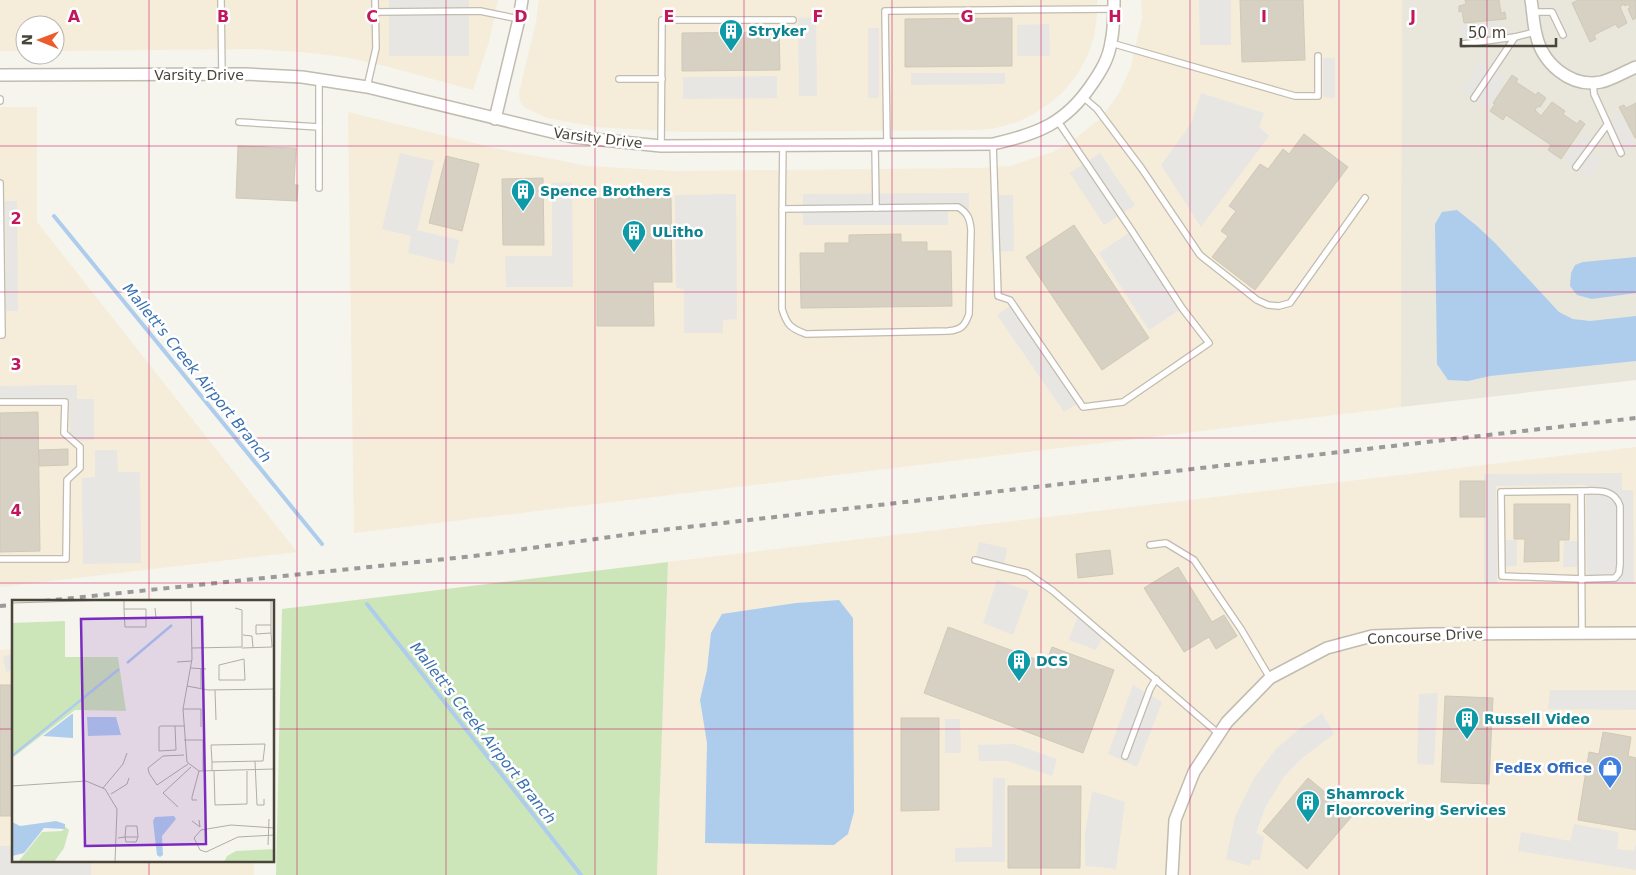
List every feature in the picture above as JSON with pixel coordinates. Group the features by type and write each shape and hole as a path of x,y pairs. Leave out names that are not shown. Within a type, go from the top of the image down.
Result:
{"street":[{"path":"495,119 522,0"},
{"name":"Varsity Drive","path":"0,76 222,74 302,77 367,87 573,137 661,146 994,144 1023,137 1065,116 1083,97 1105,64 1111,42 1114,4"},
{"path":"1532,6 1541,49 1550,64 1571,78 1593,82 1612,79 1636,67"},
{"name":"Concourse Drive","path":"1172,875 1175,820 1194,772 1227,722 1270,678 1328,648 1372,636 1636,633"}],"lane":[{"path":"221,0 222,74"},
{"path":"367,87 376,48 375,0"},
{"path":"887,144 885,11 1114,4"},
{"path":"1532,6 1552,12 1563,35"},
{"path":"376,12 480,11 519,19"},
{"path":"661,146 662,20 793,20"},
{"path":"1462,44 1515,37 1536,32"},
{"path":"1474,98 1515,37"},
{"path":"1111,42 1295,96 1318,96 1318,56"},
{"path":"619,79 662,79"},
{"path":"319,80 320,188"},
{"path":"1593,82 1594,94 1621,153"},
{"path":"1083,97 1097,108 1142,169 1200,255 1257,300 1268,305 1279,306 1290,303 1365,198"},
{"path":"994,144 998,296 1010,300 1084,407 1123,402 1209,343 1182,308 1057,120"},
{"path":"239,122 320,127"},
{"path":"1576,167 1607,125"},
{"path":"782,209 958,207 965,211 970,220 969,314 965,324 958,330 806,334 794,330 786,322 782,309 782,209 783,145"},
{"path":"875,145 876,208"},
{"path":"0,183 2,335 0,335"},
{"path":"0,402 65,402 64,433 80,447 80,468 67,480 66,559 0,559"},
{"path":"1604,490 1614,495 1620,506 1619,573 1615,578 1582,579 1502,576 1501,492 1581,491 1604,490"},
{"path":"1581,491 1582,633"},
{"path":"1150,545 1166,543 1194,560 1241,629 1270,678"},
{"path":"976,560 1026,573 1053,591 1219,734"},
{"path":"1124,756 1150,689 1156,679"}],"shaded area":[{"path":"0,0 498,0 489,42 473,90 345,57 301,52 252,49 65,51 65,15 15,15 15,51 0,51"},
{"path":"389,0 469,0 469,56 389,56"},
{"path":"539,0 1097,0 1097,14 1094,37 1087,57 1065,90 1034,114 1017,122 996,128 978,130 684,132 596,127 547,118 524,107 520,101 519,93 536,22"},
{"path":"1141,0 1402,0 1401,407 354,533 348,112 494,148 588,166 674,171 981,168 1010,166 1053,152 1071,142 1102,117 1119,93 1131,67 1142,18"},
{"path":"1199,0 1231,0 1231,45 1200,45"},
{"path":"1400,0 1636,0 1636,380 1401,407"},
{"path":"816,17 817,96 799,96 798,18"},
{"path":"1499,21 1501,38 1463,44 1460,26"},
{"path":"1049,24 1050,56 1017,56 1017,25"},
{"path":"868,28 879,28 879,98 868,98"},
{"path":"1323,58 1335,58 1335,98 1323,97"},
{"path":"1479,63 1507,79 1488,108 1461,90"},
{"path":"911,73 1005,73 1005,84 911,85"},
{"path":"777,76 777,98 683,99 683,77"},
{"path":"1201,93 1264,113 1259,127 1269,136 1201,227 1161,165 1191,124"},
{"path":"0,107 37,107 37,222 297,552 0,587"},
{"path":"1622,114 1636,146 1621,153 1606,122"},
{"path":"1583,133 1595,141 1589,150 1602,160 1590,177 1564,159"},
{"path":"400,153 434,161 417,230 459,240 454,264 408,253 411,236 382,229"},
{"path":"1100,153 1135,205 1104,225 1070,173"},
{"path":"572,182 573,287 506,287 505,256 552,256 552,183"},
{"path":"969,193 969,209 948,209 948,225 803,225 803,194"},
{"path":"736,194 737,319 723,320 723,333 684,333 684,289 676,288 675,195"},
{"path":"990,195 1013,195 1014,251 991,252"},
{"path":"5,201 17,201 18,311 6,311"},
{"path":"1132,231 1182,308 1149,330 1099,253"},
{"path":"1013,304 1080,402 1064,412 997,315"},
{"path":"77,385 77,399 94,399 94,440 70,441 69,401 0,401 0,386"},
{"path":"1636,447 1636,875 657,875 668,562"},
{"path":"95,450 117,450 118,472 140,472 141,563 83,564 82,478 95,477"},
{"path":"1622,473 1622,490 1633,490 1634,584 1587,584 1586,485 1496,486 1497,583 1484,583 1484,474"},
{"path":"1502,540 1517,540 1517,566 1501,567"},
{"path":"1564,541 1581,541 1581,567 1563,567"},
{"path":"979,542 1007,548 1004,566 975,560"},
{"path":"997,580 1029,591 1013,635 983,623"},
{"path":"1079,613 1104,635 1096,650 1069,640"},
{"path":"12,649 12,862 254,862 254,875 0,875 0,650"},
{"path":"12,654 12,670 6,672 3,657"},
{"path":"1133,685 1162,702 1137,767 1108,754"},
{"path":"1550,690 1636,690 1636,710 1548,709"},
{"path":"1438,693 1434,765 1417,764 1419,694"},
{"path":"1322,713 1334,734 1301,759 1283,778 1265,808 1256,833 1264,837 1260,860 1252,860 1250,866 1226,859 1235,817 1254,778 1276,749"},
{"path":"945,719 960,719 961,753 945,753"},
{"path":"1014,744 1057,759 1052,776 1007,761 979,761 978,745"},
{"path":"993,778 1005,778 1005,862 955,862 955,848 992,847"},
{"path":"1092,791 1125,802 1116,869 1085,866 1085,834"},
{"path":"1574,824 1619,832 1617,849 1634,851 1636,843 1636,870 1518,851 1521,832 1570,841"},
{"path":"0,846 12,846 12,862 91,862 91,875 0,875"}],"green space":[{"path":"668,562 657,875 276,875 282,609"}],"water":[{"path":"1457,210 1496,244 1559,312 1573,319 1590,321 1636,316 1636,361 1490,376 1468,381 1448,380 1437,364 1435,224 1442,212"},
{"path":"1636,257 1636,293 1592,299 1577,295 1570,286 1571,273 1575,265 1583,262"},
{"path":"839,600 853,618 854,812 848,834 834,845 705,843 707,743 700,700 707,670 711,633 722,614 796,603"}],"building":[{"path":"1240,0 1303,0 1305,60 1242,62"},
{"path":"1465,0 1499,0 1501,13 1505,12 1506,19 1464,23 1462,11 1459,12 1459,6 1466,4"},
{"path":"1578,0 1636,0 1636,18 1633,20 1628,4 1625,6 1624,4 1620,7 1627,23 1618,28 1616,24 1594,35 1596,39 1590,42 1572,3"},
{"path":"1012,18 1012,66 905,67 905,19"},
{"name":"Stryker","path":"779,32 780,70 682,71 682,33"},
{"path":"1512,75 1518,79 1516,82 1536,95 1538,92 1546,98 1540,107 1538,106 1535,110 1541,116 1552,102 1565,111 1563,114 1577,124 1580,120 1585,124 1561,159 1548,150 1551,145 1506,115 1503,120 1490,111 1495,104 1493,103"},
{"path":"1636,103 1635,138 1619,107 1624,105 1626,108"},
{"path":"1304,134 1348,167 1255,290 1212,257 1228,236 1221,231 1236,211 1229,206 1260,164 1268,169 1283,149 1289,154"},
{"path":"238,146 296,148 294,185 298,185 297,201 236,198"},
{"path":"446,156 479,164 462,231 429,223"},
{"name":"Spence Brothers","path":"543,178 544,245 503,245 502,179"},
{"name":"ULitho","path":"597,198 671,198 672,282 653,282 654,326 597,326"},
{"path":"1074,225 1149,338 1102,370 1026,257"},
{"path":"901,234 901,242 927,242 927,251 951,251 952,306 801,308 800,253 825,253 825,243 849,243 849,235"},
{"path":"38,412 40,551 0,552 0,413"},
{"path":"68,449 68,465 39,466 39,450"},
{"path":"1460,481 1485,481 1485,517 1460,517"},
{"path":"1514,504 1570,504 1569,540 1559,540 1559,561 1524,562 1525,539 1514,539"},
{"path":"1110,550 1113,574 1078,578 1076,554"},
{"path":"1178,567 1212,622 1224,615 1237,636 1216,649 1209,637 1184,652 1144,588"},
{"name":"DCS","path":"948,627 1046,663 1052,647 1114,670 1083,753 924,693"},
{"path":"0,685 12,685 12,816 0,816"},
{"name":"Russell Video","path":"1445,696 1493,698 1489,784 1441,782"},
{"path":"901,718 939,718 939,810 901,811"},
{"name":"FedEx Office","path":"1603,732 1631,737 1628,756 1636,758 1636,830 1578,820 1589,752 1599,754"},
{"name":"Shamrock Floorcovering Services","path":"1308,778 1353,815 1307,869 1263,831"},
{"path":"1008,786 1081,786 1080,868 1008,868"}],"waterway":[{"name":"Mallett's Creek Airport Branch","path":"54,216 322,544"},
{"name":"Mallett's Creek Airport Branch","path":"367,604 581,875"}],"railway":[{"path":"54,600 474,556 653,531 1636,418"},
{"path":"0,606 12,605"}],"place":[{"name":"Stryker","path":"731,52"},
{"name":"Spence Brothers","path":"523,212"},
{"name":"ULitho","path":"634,253"},
{"name":"DCS","path":"1019,682"},
{"name":"Russell Video","path":"1467,740"},
{"name":"FedEx Office","path":"1610,789"},
{"name":"Shamrock Floorcovering Services","path":"1308,823"}]}
